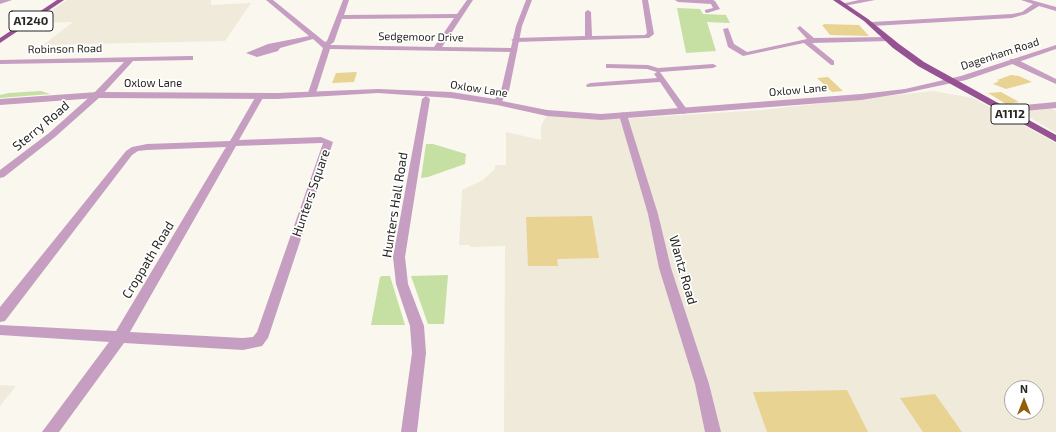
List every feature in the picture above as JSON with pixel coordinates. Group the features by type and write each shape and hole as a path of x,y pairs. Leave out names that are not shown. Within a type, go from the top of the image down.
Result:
{"main road":[{"name":"A1240","path":"0,41 61,0"},
{"name":"A1112","path":"836,0 872,24 911,58 1056,139"}],"street":[{"path":"0,2 9,0"},
{"path":"269,0 327,45"},
{"path":"312,93 327,45 330,42 346,0"},
{"path":"437,48 470,0"},
{"path":"497,102 505,91 516,40 529,0"},
{"path":"516,40 650,36 645,0"},
{"path":"678,0 713,2 717,9 707,11"},
{"path":"844,4 872,0"},
{"path":"1024,0 1056,9"},
{"path":"872,24 1012,16 1024,13 1038,4"},
{"path":"588,12 589,39"},
{"path":"339,17 460,16"},
{"path":"800,28 809,41 831,63"},
{"path":"726,29 731,45 746,54 809,41 889,39"},
{"path":"278,46 315,36"},
{"name":"Sedgemoor Drive","path":"327,45 514,50"},
{"name":"Dagenham Road","path":"950,81 1056,47"},
{"name":"Robinson Road","path":"0,62 190,58"},
{"path":"98,95 131,59"},
{"path":"1013,61 1056,82"},
{"path":"609,66 648,66 658,70 713,66"},
{"path":"658,70 657,72 661,80 684,111"},
{"path":"590,84 661,80"},
{"name":"Oxlow Lane","path":"0,102 98,95 260,96 378,91 451,95 497,102 531,111 565,116 623,115 861,97 905,91 950,81"},
{"name":"Sterry Road","path":"0,175 52,135 98,95"},
{"name":"Croppath Road","path":"50,432 120,337 260,96"},
{"name":"Hunters Hall Road","path":"409,432 419,353 417,326 402,284 398,257 426,99"},
{"path":"1003,110 1056,105"},
{"name":"Wantz Road","path":"623,115 653,214 665,268 702,384 713,432"},
{"name":"Hunters Square","path":"0,317 131,151 147,147 320,140 328,142 263,334 257,342 243,344 0,330"}],"shaded area":[{"path":"67,0 211,0 211,5 251,3 225,41 43,45 73,22 33,23"},
{"path":"933,91 973,98 1056,143 1056,432 504,432 505,246 470,247 470,245 459,245 462,190 483,180 495,169 495,165 506,165 506,132 541,140 541,126 547,115 621,119 762,110"},
{"path":"1046,105 1056,111 1056,133 1014,108"},
{"path":"0,385 16,386 0,406"}],"green space":[{"path":"677,8 700,9 703,14 726,15 730,23 707,22 716,51 686,53"},
{"path":"41,91 50,94 0,98 0,95 9,93"},
{"path":"426,144 433,144 466,154 465,164 421,178"},
{"path":"448,275 444,324 428,324 411,276"},
{"path":"390,276 405,325 371,325 380,277"}],"building":[{"path":"823,24 859,25 869,36 830,35 822,25 824,25"},
{"path":"357,72 354,82 332,83 336,73"},
{"path":"1011,75 1019,76 1032,82 1006,89 993,84 999,81 997,80"},
{"path":"828,77 843,91 832,92 817,78"},
{"path":"1001,92 1019,102 1006,104 988,93"},
{"path":"592,216 599,258 557,259 558,266 528,266 526,217"},
{"path":"847,390 868,432 767,432 753,392"},
{"path":"935,394 962,432 923,432 900,398"}]}
